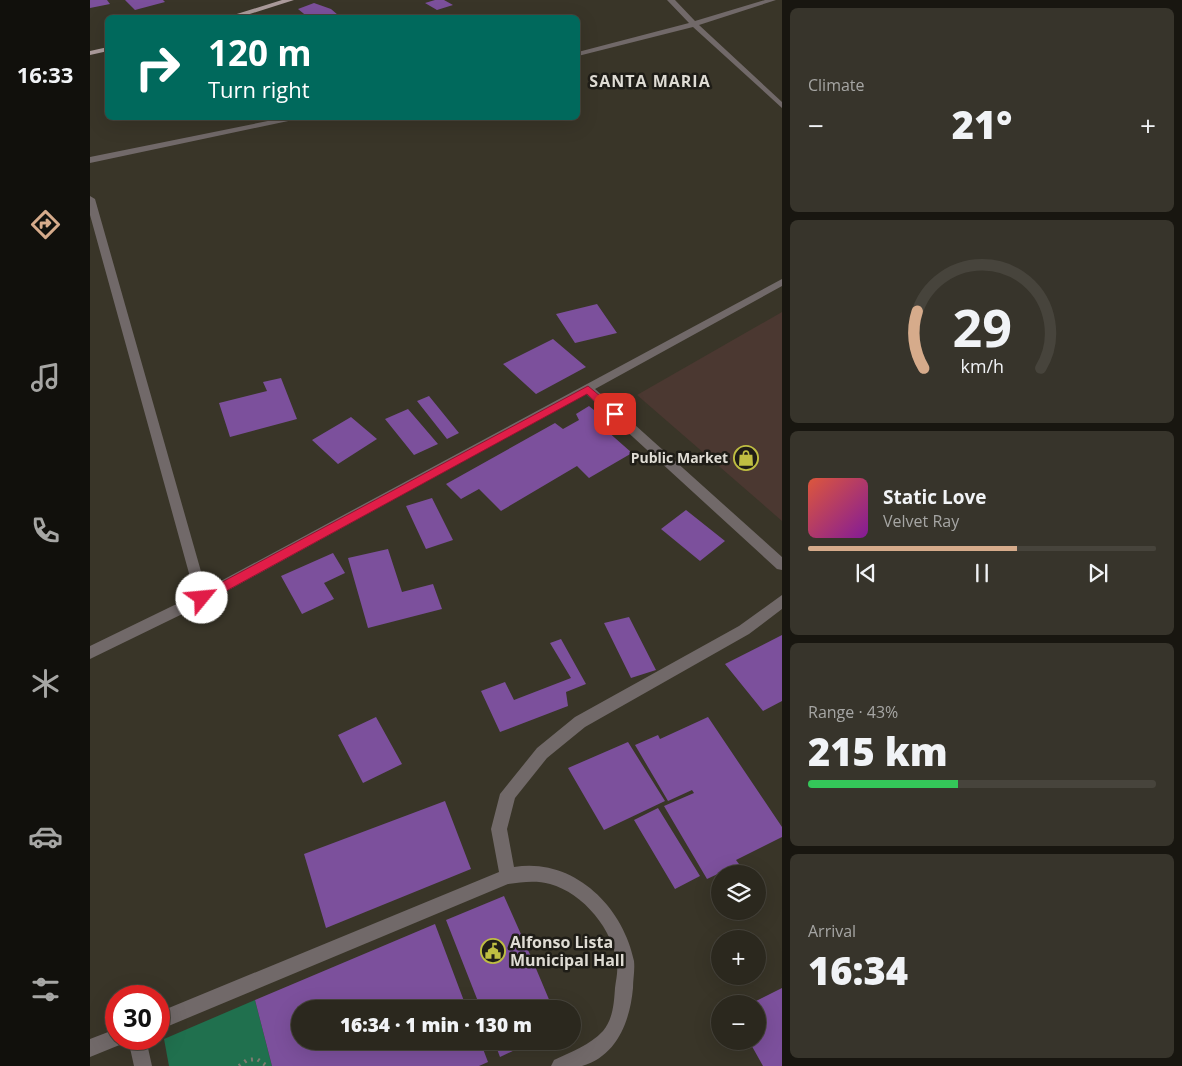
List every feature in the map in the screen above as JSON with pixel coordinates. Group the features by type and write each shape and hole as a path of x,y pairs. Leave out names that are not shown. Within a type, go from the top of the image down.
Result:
{"main road":[{"path":"238,15 290,0"},
{"path":"90,53 105,49"}],"street":[{"path":"671,0 782,106"},
{"path":"580,53 694,24 772,0"},
{"path":"90,160 283,120"},
{"path":"90,199 202,598"},
{"path":"90,653 202,598 782,282"},
{"path":"588,389 782,565"},
{"path":"508,876 499,829 508,794 542,753 580,722 744,630 782,600"},
{"path":"170,1016 508,876 531,873 554,877 576,887 598,904 614,929 625,961 624,992 620,1016 609,1037 591,1053 560,1066"},
{"path":"90,1048 105,1042"},
{"path":"139,1050 143,1066"}],"path":[{"path":"239,1066 247,1060 257,1059 267,1066"}],"shaded area":[{"name":"Public Market","path":"782,312 782,521 637,395"}],"green space":[{"path":"255,1000 272,1066 169,1066 166,1050 170,1050 170,1036"}],"building":[{"path":"90,0 107,0 110,4 90,8"},
{"path":"125,0 163,0 165,2 135,10"},
{"path":"444,0 453,5 437,10 425,3"},
{"path":"314,3 331,9 338,15 305,15 298,9"},
{"path":"597,304 617,333 575,343 556,314"},
{"path":"553,339 586,367 536,394 503,364"},
{"path":"281,378 297,419 230,437 219,403 267,391 263,382"},
{"path":"429,396 459,433 447,439 417,401"},
{"path":"589,406 605,419 598,423 632,453 589,478 577,466 501,511 479,489 461,499 446,484 555,423 563,429 579,420 576,414"},
{"path":"408,409 438,444 414,455 385,419"},
{"path":"351,417 377,439 338,464 312,440"},
{"path":"432,498 453,540 426,549 406,506"},
{"path":"686,510 725,541 700,561 661,529"},
{"path":"388,549 402,592 433,584 442,609 368,628 348,558"},
{"path":"333,553 345,573 324,583 334,599 302,614 281,576"},
{"path":"629,617 656,670 631,678 604,623"},
{"path":"782,635 782,701 763,711 725,664"},
{"path":"561,639 586,684 566,692 568,706 500,732 481,691 505,682 514,700 571,678 550,643"},
{"path":"376,717 402,764 363,783 338,735"},
{"path":"708,717 782,827 782,837 736,860 739,864 737,865 711,865 711,877 707,879 664,806 694,793 692,790 668,801 635,745 658,735 660,739"},
{"path":"628,742 665,801 604,830 568,768"},
{"path":"445,801 471,869 326,928 304,854"},
{"path":"658,808 700,876 675,889 634,820"},
{"name":"Alfonso Lista Municipal Hall","path":"504,896 549,1000 477,1000 446,920"},
{"path":"435,924 464,1000 291,1000 291,1050 483,1050 488,1062 479,1066 272,1066 255,1000"},
{"path":"782,988 782,1066 763,1066 754,1050 766,1050 766,996"},
{"path":"497,1050 515,1050 500,1057"}],"place":[{"name":"Public Market","path":"746,458"},
{"name":"Alfonso Lista Municipal Hall","path":"493,951"}],"district":[{"name":"SANTA MARIA","path":"650,81"}],"route":[{"path":"202,598 588,389 615,414"}]}
